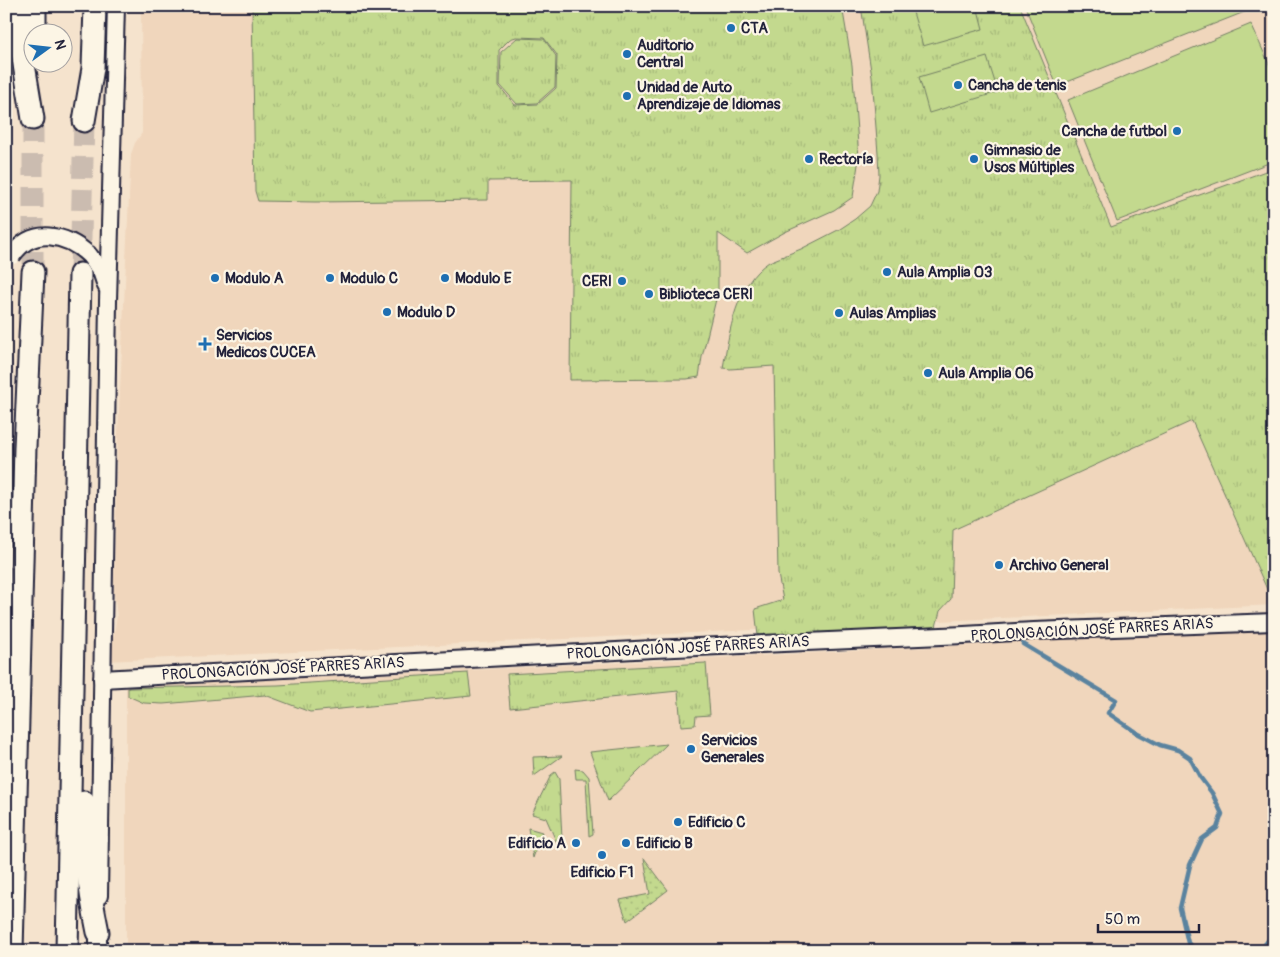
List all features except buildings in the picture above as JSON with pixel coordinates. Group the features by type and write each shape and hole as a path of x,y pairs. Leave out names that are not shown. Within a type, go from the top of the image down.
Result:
{"highway":[{"path":"16,6 22,52"},
{"path":"35,6 35,22"},
{"path":"84,6 84,121 93,68 95,6"},
{"path":"25,72 33,119 34,72"},
{"path":"67,951 76,454 85,264"},
{"path":"12,951 25,466 33,272"},
{"path":"76,454 84,548 86,680 84,840 98,941"}],"main road":[{"path":"98,941 108,301 116,6"},
{"path":"9,259 22,244 29,240 44,236 64,239 73,243 85,264 96,263 105,281 108,301"},
{"name":"PROLONGACIÓN JOSÉ PARRES ARIAS","path":"102,679 653,649 1274,622"}],"shaded area":[{"path":"141,6 1274,6 1274,605 107,661 117,616 114,592 117,454 131,154 135,143 142,133"},
{"path":"1274,627 1274,951 126,951 126,687 973,645 1144,632"}],"green space":[{"path":"252,6 842,6 852,65 859,158 853,197 834,210 785,232 747,253 718,233 718,291 699,377 687,379 570,380 572,180 488,181 488,200 258,201 255,191","holes":["516,37 544,38 557,55 556,88 538,104 515,105 499,86 499,50 510,39"]},
{"path":"861,6 1020,6 1111,227 1274,168 1274,605 1192,421 953,530 951,599 940,611 936,627 758,636 755,609 783,600 778,574 774,366 723,368 731,325 736,310 749,282 758,271 769,262 801,249 855,219 870,206 877,191 879,175 872,77"},
{"path":"920,6 977,6 983,29 923,46 912,9"},
{"name":"Cancha de futbol","path":"1025,6 1245,6 1247,11 1057,86"},
{"name":"Cancha de futbol","path":"1251,24 1274,75 1274,161 1117,221 1068,100"},
{"path":"517,38 544,39 556,56 555,87 537,103 517,104 500,85 501,52"},
{"name":"Cancha de tenis","path":"987,57 998,92 929,113 919,77"},
{"path":"706,663 710,715 696,716 695,725 681,726 678,691 510,708 507,674"},
{"path":"468,673 471,696 310,712 265,695 163,704 144,703 128,696 128,688 278,685"},
{"path":"667,744 608,801 590,752"},
{"path":"562,756 534,776 533,757"},
{"path":"575,769 583,770 589,777 593,834 589,836 586,779 576,779"},
{"path":"555,772 559,779 562,839 556,841 546,818 532,814 551,775"},
{"path":"528,828 542,832 533,858"},
{"path":"644,858 668,890 627,921 620,900 650,894"}],"waterway":[{"path":"1023,644 1116,700 1108,713 1137,733 1160,745 1178,750 1190,758 1200,777 1212,793 1222,814 1217,828 1202,839 1190,865 1180,908 1188,943 1195,951"},
{"path":"1260,951 1274,933"}],"tunnel":[{"path":"33,119 33,272"},
{"path":"80,274 84,121"}],"place":[{"name":"CTA","path":"731,28"},
{"name":"Auditorio Central","path":"627,54"},
{"name":"Cancha de tenis","path":"958,85"},
{"name":"Unidad de Auto Aprendizaje de Idiomas","path":"627,96"},
{"name":"Cancha de futbol","path":"1177,131"},
{"name":"Rectoría","path":"809,159"},
{"name":"Gimnasio de Usos Múltiples","path":"974,159"},
{"name":"Aula Amplia 03","path":"887,272"},
{"name":"Modulo A","path":"215,278"},
{"name":"Modulo C","path":"330,278"},
{"name":"Modulo E","path":"445,278"},
{"name":"CERI","path":"622,281"},
{"name":"Biblioteca CERI","path":"649,294"},
{"name":"Modulo D","path":"387,312"},
{"name":"Aulas Amplias","path":"839,313"},
{"name":"Servicios Medicos CUCEA","path":"205,344"},
{"name":"Aula Amplia 06","path":"928,373"},
{"name":"Archivo General","path":"999,565"},
{"name":"Servicios Generales","path":"691,749"},
{"name":"Edificio C","path":"678,822"},
{"name":"Edificio A","path":"576,843"},
{"name":"Edificio B","path":"626,843"},
{"name":"Edificio F1","path":"602,855"}]}
